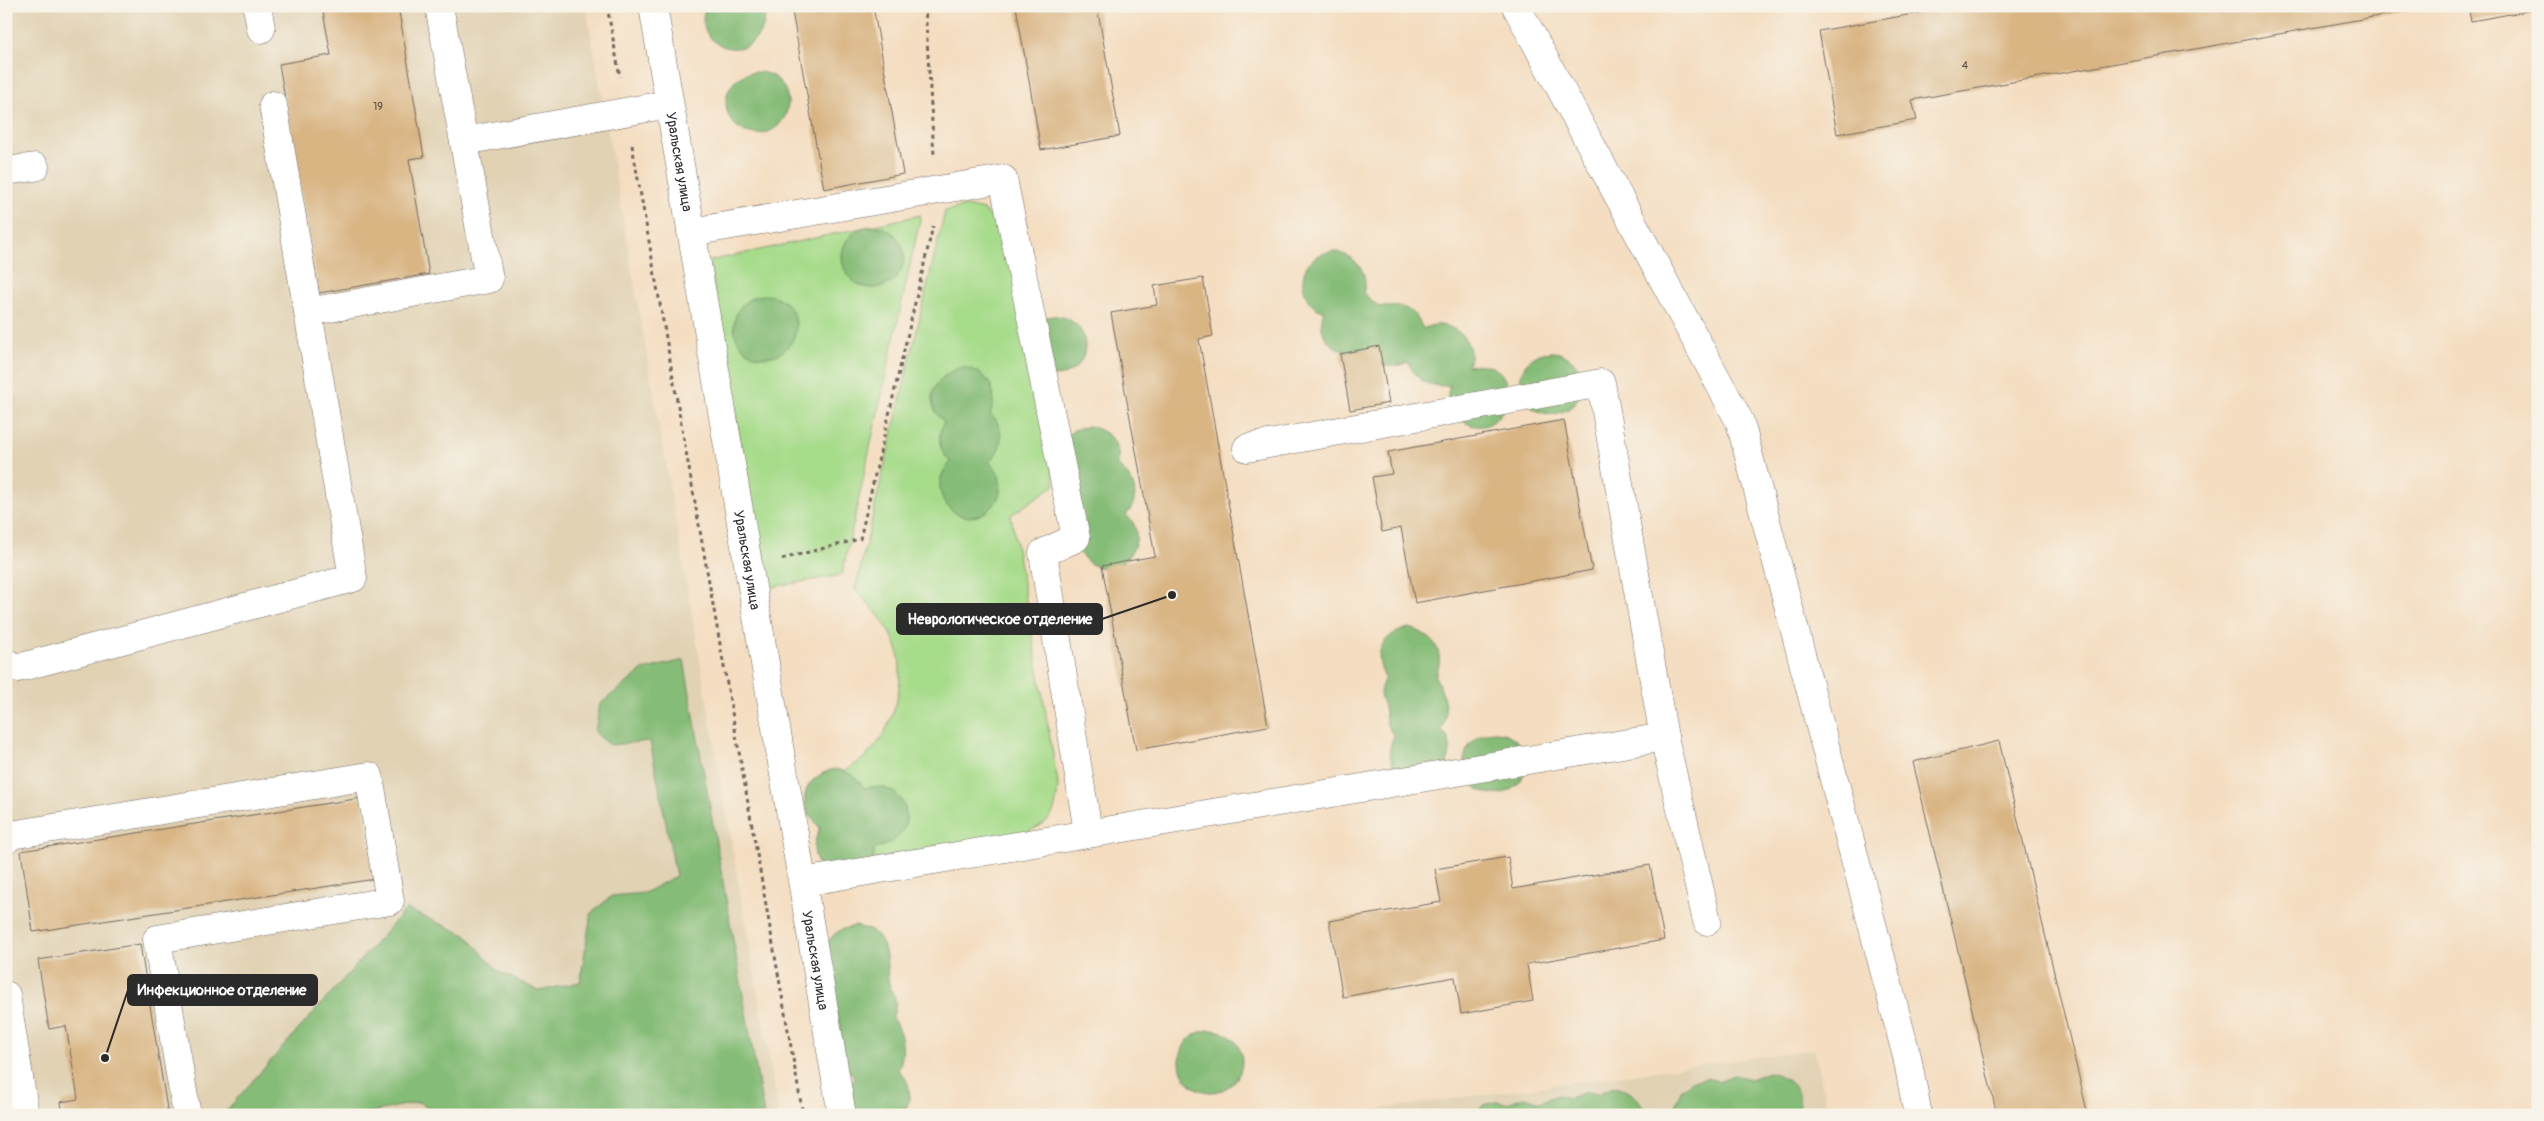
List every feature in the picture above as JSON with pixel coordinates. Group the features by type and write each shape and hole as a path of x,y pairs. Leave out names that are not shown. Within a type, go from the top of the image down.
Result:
{"street":[{"path":"308,312 490,279 439,6"},
{"name":"Уральская улица","path":"652,6 842,1115"},
{"path":"1516,6 1740,422 1906,1057 1918,1115"},
{"path":"464,141 669,104"},
{"path":"6,663 18,668 353,578 273,105"},
{"path":"6,171 35,167"},
{"path":"691,232 1003,179 1076,538 1043,552 1088,832"},
{"path":"1247,448 1601,383 1664,737 1707,921"},
{"path":"803,882 1088,832 1664,737"},
{"path":"6,840 11,835 369,776 390,901 157,939 187,1115"},
{"path":"6,995 25,1115"}],"path":[{"path":"607,6 803,1115"},
{"path":"709,577 860,539 937,210 925,6"}],"shaded area":[{"path":"6,6 586,6 779,1115 6,1115"},
{"path":"1814,1049 1829,1115 1336,1115"}],"green space":[{"path":"706,6 762,6 765,18 762,29 754,40 744,47 722,46 712,40 706,31 703,19"},
{"path":"757,72 774,77 779,81 783,86 788,103 783,120 779,125 774,129 757,134 740,129 735,125 731,120 726,103 731,86 735,81 740,77"},
{"path":"966,206 983,210 1004,228 1055,485 1011,515 1058,783 1056,804 1054,811 1046,822 1020,835 826,867 811,787 844,771 860,761 873,749 887,728 899,691 900,665 895,644 881,618 855,590 945,211"},
{"path":"921,215 842,575 766,588 709,261"},
{"path":"873,226 890,231 895,235 899,240 904,257 899,274 895,279 890,283 873,288 856,283 851,279 847,274 842,257 847,240 851,235 856,231"},
{"path":"1334,251 1348,256 1359,265 1365,278 1363,293 1379,307 1400,306 1406,309 1416,316 1423,329 1432,325 1442,325 1451,327 1459,332 1469,347 1468,366 1489,366 1501,374 1507,387 1506,402 1499,415 1488,424 1474,426 1456,416 1451,410 1448,397 1450,385 1436,386 1424,382 1415,374 1408,362 1396,366 1379,364 1332,345 1324,334 1322,327 1324,311 1311,304 1307,298 1304,291 1303,276 1305,269 1314,258"},
{"path":"765,295 777,298 787,304 793,314 796,326 793,338 787,348 777,354 765,357 753,354 743,348 737,338 734,326 737,314 743,304 753,298"},
{"path":"1049,316 1061,316 1072,321 1080,329 1085,340 1083,358 1072,371 1061,376 1049,376 1038,371 1030,363 1025,352 1025,340 1030,329 1038,321"},
{"path":"1551,352 1563,355 1573,361 1579,371 1582,383 1579,395 1573,405 1563,411 1551,414 1539,411 1529,405 1523,395 1520,383 1523,371 1529,361 1539,355"},
{"path":"963,367 979,373 990,383 994,397 990,414 999,425 1001,438 994,457 989,462 997,470 1000,481 998,498 990,509 978,516 966,517 956,513 947,506 942,496 940,485 943,473 951,462 941,448 940,433 944,422 937,414 932,397 934,388 939,381 954,370"},
{"path":"1088,426 1102,431 1112,439 1118,451 1118,466 1128,476 1134,489 1134,502 1126,515 1135,526 1136,539 1132,551 1124,561 1112,567 1100,567 1087,561 1075,545 1064,438 1074,430"},
{"path":"1409,628 1431,639 1436,645 1438,652 1438,667 1435,676 1445,702 1442,730 1450,744 1448,760 1444,770 1396,771 1391,758 1390,749 1394,735 1387,725 1380,697 1380,690 1385,678 1379,660 1382,646 1386,640 1392,635"},
{"path":"684,660 764,1115 438,1115 419,1102 358,1115 227,1115 226,1111 406,909 466,935 498,971 539,991 580,982 591,913 612,896 644,893 676,876 650,741 609,745 595,732 600,704 643,670"},
{"path":"1495,732 1512,737 1517,741 1521,746 1526,763 1521,780 1517,785 1512,789 1495,794 1478,789 1473,785 1469,780 1464,763 1469,746 1473,741 1478,737"},
{"path":"835,769 852,775 864,788 880,787 893,792 901,800 906,811 905,823 900,834 890,843 874,848 874,855 869,867 820,868 814,852 816,838 821,828 812,819 807,810 806,793 809,785 815,778"},
{"path":"855,926 874,933 885,949 890,988 895,997 895,1011 892,1018 899,1030 903,1050 898,1070 903,1074 909,1091 908,1103 902,1115 855,1114 849,1087 854,1076 848,1071 838,1031 841,1026 837,1018 828,981 826,956 828,945 833,935"},
{"path":"1211,1030 1223,1033 1233,1039 1239,1049 1242,1061 1239,1073 1233,1083 1223,1089 1211,1092 1199,1089 1189,1083 1183,1073 1180,1061 1183,1049 1189,1039 1199,1033"},
{"path":"1768,1072 1782,1077 1794,1086 1800,1099 1797,1115 1676,1115 1676,1103 1681,1090 1692,1081 1706,1078 1718,1081 1735,1075 1750,1079"},
{"path":"1614,1087 1638,1099 1645,1115 1473,1115 1484,1105 1497,1102 1507,1103 1525,1097 1540,1102 1558,1095 1569,1098 1586,1092 1597,1094"}],"building":[{"path":"322,6 398,6 424,157 409,159 429,274 319,293 279,64 331,55"},
{"path":"791,6 873,6 903,174 824,189"},
{"path":"1016,6 1097,6 1120,136 1041,150"},
{"path":"1957,6 2429,7 1912,100 1917,120 1837,134 1819,31"},
{"path":"2468,6 2538,6 2538,9 2471,21"},
{"path":"1203,278 1213,336 1199,339 1268,726 1136,750 1102,566 1155,556 1111,313 1157,305 1154,286"},
{"path":"1379,346 1389,403 1350,410 1340,354"},
{"path":"1564,420 1592,570 1415,603 1401,528 1382,532 1372,477 1392,474 1388,452"},
{"path":"1999,741 2088,1115 1997,1115 1913,762"},
{"path":"362,798 375,879 33,932 21,851"},
{"path":"1508,857 1513,889 1650,865 1664,940 1527,964 1533,1001 1461,1014 1455,977 1343,997 1329,921 1441,902 1435,869"},
{"path":"140,944 168,1115 63,1115 61,1102 78,1099 66,1026 49,1029 38,960"}],"place":[{"name":"Неврологическое отделение","path":"1172,595"},
{"name":"Инфекционное отделение","path":"105,1058"}]}
